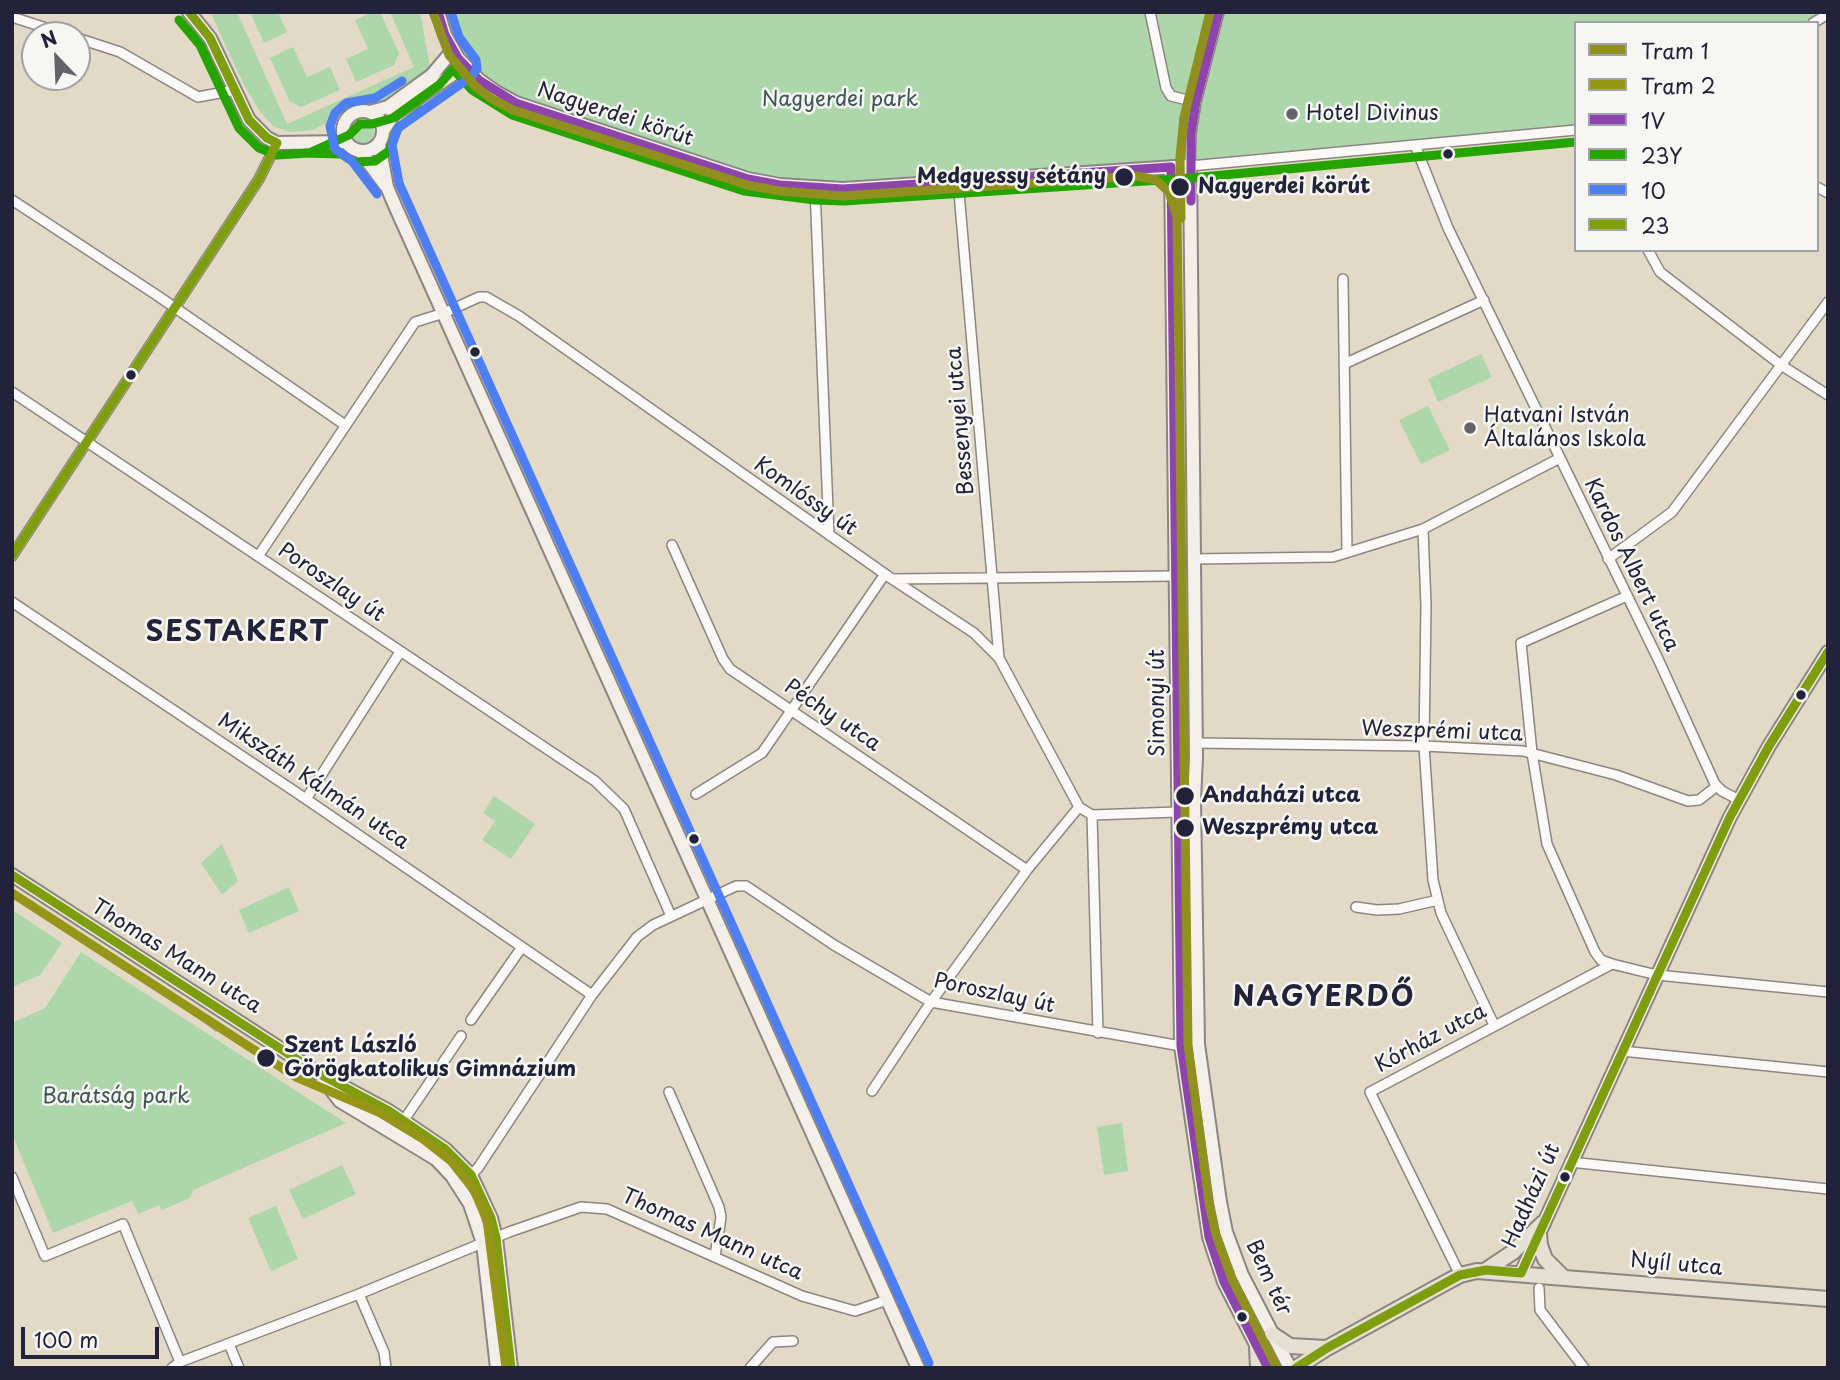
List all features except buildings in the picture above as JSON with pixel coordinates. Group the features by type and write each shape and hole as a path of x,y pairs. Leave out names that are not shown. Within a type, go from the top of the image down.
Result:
{"main road":[{"path":"1486,1270 1541,1228"},
{"path":"1541,1228 1540,1245 1545,1259 1563,1277"},
{"name":"Hadházi út","path":"1296,1368 1327,1348 1460,1275 1486,1270 1521,1273"},
{"name":"Nyíl utca","path":"1521,1273 1828,1299"},
{"path":"1272,1334 1293,1347 1327,1348 1315,1368"},
{"path":"1256,1347 1258,1368"}],"street":[{"path":"189,12 210,38 249,120 267,138 277,143 345,142"},
{"name":"Nagyerdei körút","path":"438,12 453,50 465,66 496,92 516,103 748,178 815,188 844,189 1191,166 1574,130"},
{"path":"1150,12 1166,88 1171,96 1196,102"},
{"path":"1191,166 1191,133 1196,102 1219,12"},
{"path":"91,43 120,52 198,97 234,90"},
{"path":"379,144 371,150 360,151 352,148 345,142 342,134 343,124 356,112 370,112 388,107 432,75 453,50"},
{"path":"387,187 379,144 383,131 394,114 465,66"},
{"path":"370,112 378,118 383,131"},
{"path":"305,141 343,124"},
{"path":"12,555 258,179 277,143"},
{"name":"Kardos Albert utca","path":"1415,145 1448,228 1717,786"},
{"path":"360,151 387,187 918,1368"},
{"name":"Simonyi út","path":"1191,166 1198,1044 1220,1202"},
{"name":"Simonyi út","path":"1171,167 1181,1046 1209,1237"},
{"name":"Bessenyei utca","path":"958,181 999,658"},
{"path":"815,188 829,535"},
{"path":"12,200 175,307 345,425"},
{"path":"1649,252 1660,272 1781,365 1828,395"},
{"path":"1342,279 1347,552"},
{"name":"Komlóssy út","path":"258,555 415,322 444,313 479,297 486,297 506,308 974,634 999,658 1079,807"},
{"path":"1344,364 1484,300"},
{"path":"1608,559 1672,512 1828,302"},
{"name":"Poroszlay út","path":"12,392 595,781 624,809 671,916"},
{"path":"1194,559 1333,557 1423,529 1560,458"},
{"path":"1423,529 1426,605 1424,746 1433,880 1452,940 1494,1026"},
{"name":"Péchy utca","path":"672,545 723,659 730,668 1027,870"},
{"path":"696,794 762,752 888,576 1176,576"},
{"path":"1627,596 1521,643 1532,753 1547,844 1595,952 1601,960 1657,975 1828,992"},
{"name":"Mikszáth Kálmán utca","path":"12,602 592,995"},
{"path":"306,799 400,652"},
{"name":"Hadházi út","path":"1521,1273 1739,800 1769,746 1828,652"},
{"name":"Weszprémi utca","path":"1196,743 1424,746 1532,753 1616,775 1688,801 1699,800 1717,786"},
{"path":"1717,786 1739,800"},
{"path":"872,1091 931,1002 1027,870 1079,807 1092,815 1177,812"},
{"path":"1092,815 1098,1033"},
{"name":"Thomas Mann utca","path":"12,874 318,1073 404,1121 445,1149 471,1175 484,1198 496,1238 511,1368"},
{"name":"Poroszlay út","path":"707,899 736,886 746,886 834,945 931,1002 1181,1046"},
{"path":"458,1184 471,1175 592,995 637,937 653,925 707,899"},
{"path":"1356,907 1399,909 1438,900"},
{"path":"471,1020 522,947"},
{"name":"Kórház utca","path":"1460,1275 1370,1092 1612,964"},
{"path":"404,1121 461,1036"},
{"path":"1622,1051 1828,1072"},
{"name":"Thomas Mann utca","path":"318,1073 340,1101 436,1159 458,1184 474,1213 483,1243 497,1368"},
{"path":"669,1091 719,1207 721,1217 715,1256"},
{"path":"1570,1162 1828,1189"},
{"path":"12,1177 45,1256 123,1224 176,1365"},
{"name":"Bem tér","path":"1220,1202 1226,1232 1236,1260 1290,1368"},
{"name":"Thomas Mann utca","path":"176,1365 581,1207 607,1209 802,1296 855,1311 887,1300"},
{"name":"Bem tér","path":"1209,1237 1224,1283 1268,1368"},
{"path":"1539,1288 1540,1310 1584,1368"},
{"path":"359,1294 384,1352 386,1368"},
{"path":"750,1368 773,1342 793,1341"},
{"path":"229,1344 239,1368"}],"green space":[{"path":"210,12 237,12 287,124 414,67 390,12 420,12 431,72 379,108 356,107 313,130 289,132 273,126 259,110 245,87"},
{"path":"250,12 278,12 287,32 264,43"},
{"path":"372,12 380,12 399,53 394,65 356,82 346,59 368,49 355,20"},
{"name":"Nagyerdei park","path":"438,12 1828,12 1816,21 1574,21 1574,130 1386,148 815,188 706,160 522,100 465,66"},
{"path":"293,47 307,77 330,67 340,90 301,107 290,102 270,58"},
{"path":"357,120 367,120 374,127 374,137 367,144 357,144 350,137 350,127"},
{"path":"1481,354 1492,377 1438,402 1428,379"},
{"path":"1428,406 1450,450 1421,464 1399,420"},
{"path":"494,796 535,824 511,859 482,840 495,821 483,813"},
{"path":"222,844 238,881 222,895 201,863"},
{"path":"289,887 299,911 249,933 239,910"},
{"path":"12,910 62,943 40,975 12,987"},
{"name":"Barátság park","path":"81,952 346,1123 193,1190 190,1198 162,1210 159,1205 138,1214 132,1201 53,1233 12,1134 12,1023 45,1008"},
{"path":"1122,1123 1128,1171 1104,1175 1097,1127"},
{"path":"342,1165 356,1194 303,1219 289,1190"},
{"path":"276,1206 298,1259 271,1271 248,1218"}],"tram line":[{"name":"1","path":"433,12 449,55 476,87 492,99 513,110 747,185 779,191 843,196 1137,176 1156,180 1169,192 1177,217 1188,1045 1209,1203 1216,1235 1232,1279 1277,1368"},
{"name":"1","path":"1181,218 1180,157 1184,117 1210,12"},
{"name":"2","path":"12,893 296,1077 381,1113 423,1139 451,1161 474,1190 487,1220 506,1368"},
{"path":"189,1009 216,1031"}],"transit line":[{"name":"23","path":"12,556 259,179 277,143 267,138 249,120 210,38 189,12"},
{"name":"1V","path":"438,12 445,35 458,58 479,80 516,103 748,179 780,185 843,189 1171,167 1181,1046 1209,1237 1224,1282 1268,1368"},
{"name":"10","path":"451,12 459,37 476,60 477,69 472,76 398,128 392,145 399,183 929,1363"},
{"name":"1V","path":"1191,201 1191,133 1196,102 1219,12"},
{"name":"23Y","path":"179,20 200,45 239,128 259,148 277,155 309,153 349,135 360,124 372,124 393,118 439,85 453,69 472,90 512,115 744,191 815,200 844,201 1191,178 1574,142"},
{"name":"10","path":"377,194 352,161 335,149 330,126 335,113 346,103 375,98 402,81"},
{"name":"23Y","path":"305,153 341,154 354,162 375,161 389,151 398,128 422,110"},
{"name":"23","path":"1296,1368 1327,1348 1460,1275 1486,1270 1521,1273 1730,817 1769,746 1828,652"},
{"name":"23","path":"12,875 318,1073 389,1111 445,1149 471,1175 491,1218 496,1238 511,1368"}],"place":[{"name":"Hotel Divinus","path":"1292,114"},
{"name":"Medgyessy sétány","path":"1124,177"},
{"name":"Nagyerdei körút","path":"1180,187"},
{"name":"Hatvani István Általános Iskola","path":"1470,428"},
{"name":"Andaházi utca","path":"1185,796"},
{"name":"Weszprémy utca","path":"1185,828"},
{"name":"Szent László Görögkatolikus Gimnázium","path":"266,1058"}],"district":[{"name":"SESTAKERT","path":"238,633"},
{"name":"NAGYERDŐ","path":"1324,998"}]}
